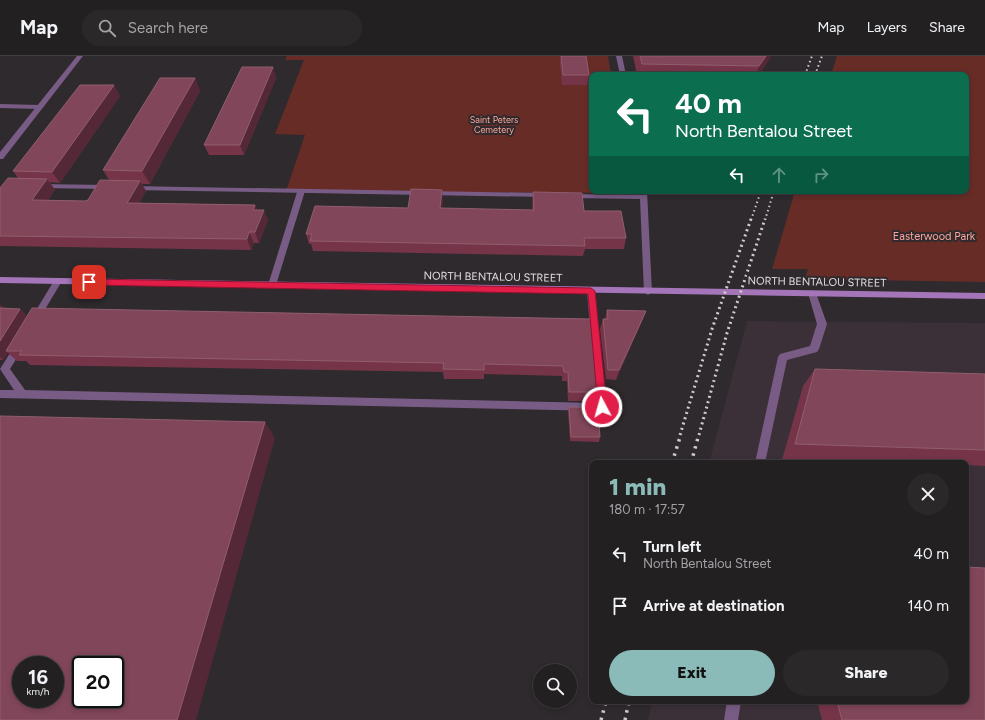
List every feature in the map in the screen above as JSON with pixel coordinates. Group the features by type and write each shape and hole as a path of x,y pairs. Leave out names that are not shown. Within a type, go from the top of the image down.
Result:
{"street":[{"path":"0,157 80,56"},
{"path":"619,56 622,72"},
{"path":"0,106 40,107"},
{"path":"32,186 560,196 643,194 648,292"},
{"path":"272,285 301,191"},
{"name":"NORTH BENTALOU STREET","path":"0,280 648,292 985,296"},
{"path":"23,395 5,369 58,282"},
{"path":"0,394 602,407 591,291"},
{"path":"761,460 783,357 814,349 822,324 812,293"},
{"path":"731,720 734,704"}],"shaded area":[{"path":"747,321 985,323 985,720 648,720 651,704 969,704 969,460 710,460"}],"green space":[{"name":"Saint Peters Cemetery","path":"287,56 608,56 611,72 589,72 589,193 286,191 305,135 275,134 304,60 285,60"},
{"name":"Easterwood Park","path":"837,56 985,56 985,282 805,279 808,269 772,269 794,194 969,194 969,72 832,72"}],"building":[{"path":"561,56 586,56 589,75 563,75"},
{"path":"640,56 766,56 759,66 642,64"},
{"path":"242,67 273,67 240,145 204,145"},
{"path":"160,78 195,78 142,171 103,170"},
{"path":"80,85 114,85 52,172 13,171"},
{"path":"8,178 47,179 32,200 85,201 88,200 100,180 140,181 127,203 255,205 253,210 264,210 255,232 249,232 247,239 0,236 0,188"},
{"path":"411,189 442,190 440,208 534,210 533,192 582,193 584,211 621,211 626,238 584,238 585,246 310,241 312,234 306,234 315,206 408,208"},
{"path":"0,308 20,309 0,341"},
{"path":"32,308 591,319 597,392 569,392 568,372 564,372 563,366 484,364 484,370 443,369 444,363 19,355 22,351 6,351"},
{"path":"607,310 646,311 619,370 608,370 603,319 608,319"},
{"path":"815,369 985,374 985,450 795,444"},
{"path":"569,407 598,408 600,437 571,437"},
{"path":"0,416 265,422 177,720 0,720"},
{"path":"969,567 985,568 985,720 842,720 838,704 969,704"}],"railway":[{"path":"806,72 812,56"},
{"path":"816,72 822,56"},
{"path":"751,220 760,194"},
{"path":"765,220 773,194"},
{"path":"680,435 712,329 751,219"},
{"path":"699,435 727,333 765,219"},
{"path":"673,460 681,434"},
{"path":"692,460 699,434"},
{"path":"601,720 605,704"},
{"path":"625,720 628,704"}],"route":[{"path":"89,282 591,291 602,407"}]}
